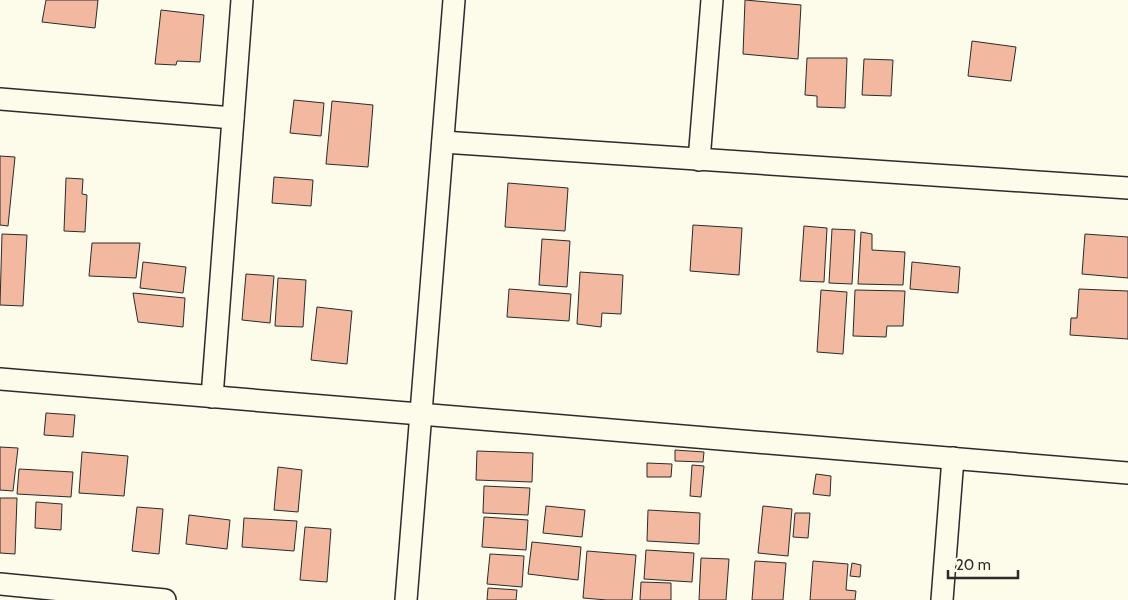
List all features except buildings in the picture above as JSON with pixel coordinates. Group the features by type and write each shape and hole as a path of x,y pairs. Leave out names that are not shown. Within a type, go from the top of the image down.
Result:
{"street":[{"path":"212,397 242,0"},
{"path":"406,600 454,0"},
{"path":"699,160 712,0"},
{"path":"0,98 233,118"},
{"path":"443,142 1128,188"},
{"path":"0,378 1128,473"},
{"path":"942,600 953,458"},
{"path":"0,584 165,600"}]}
